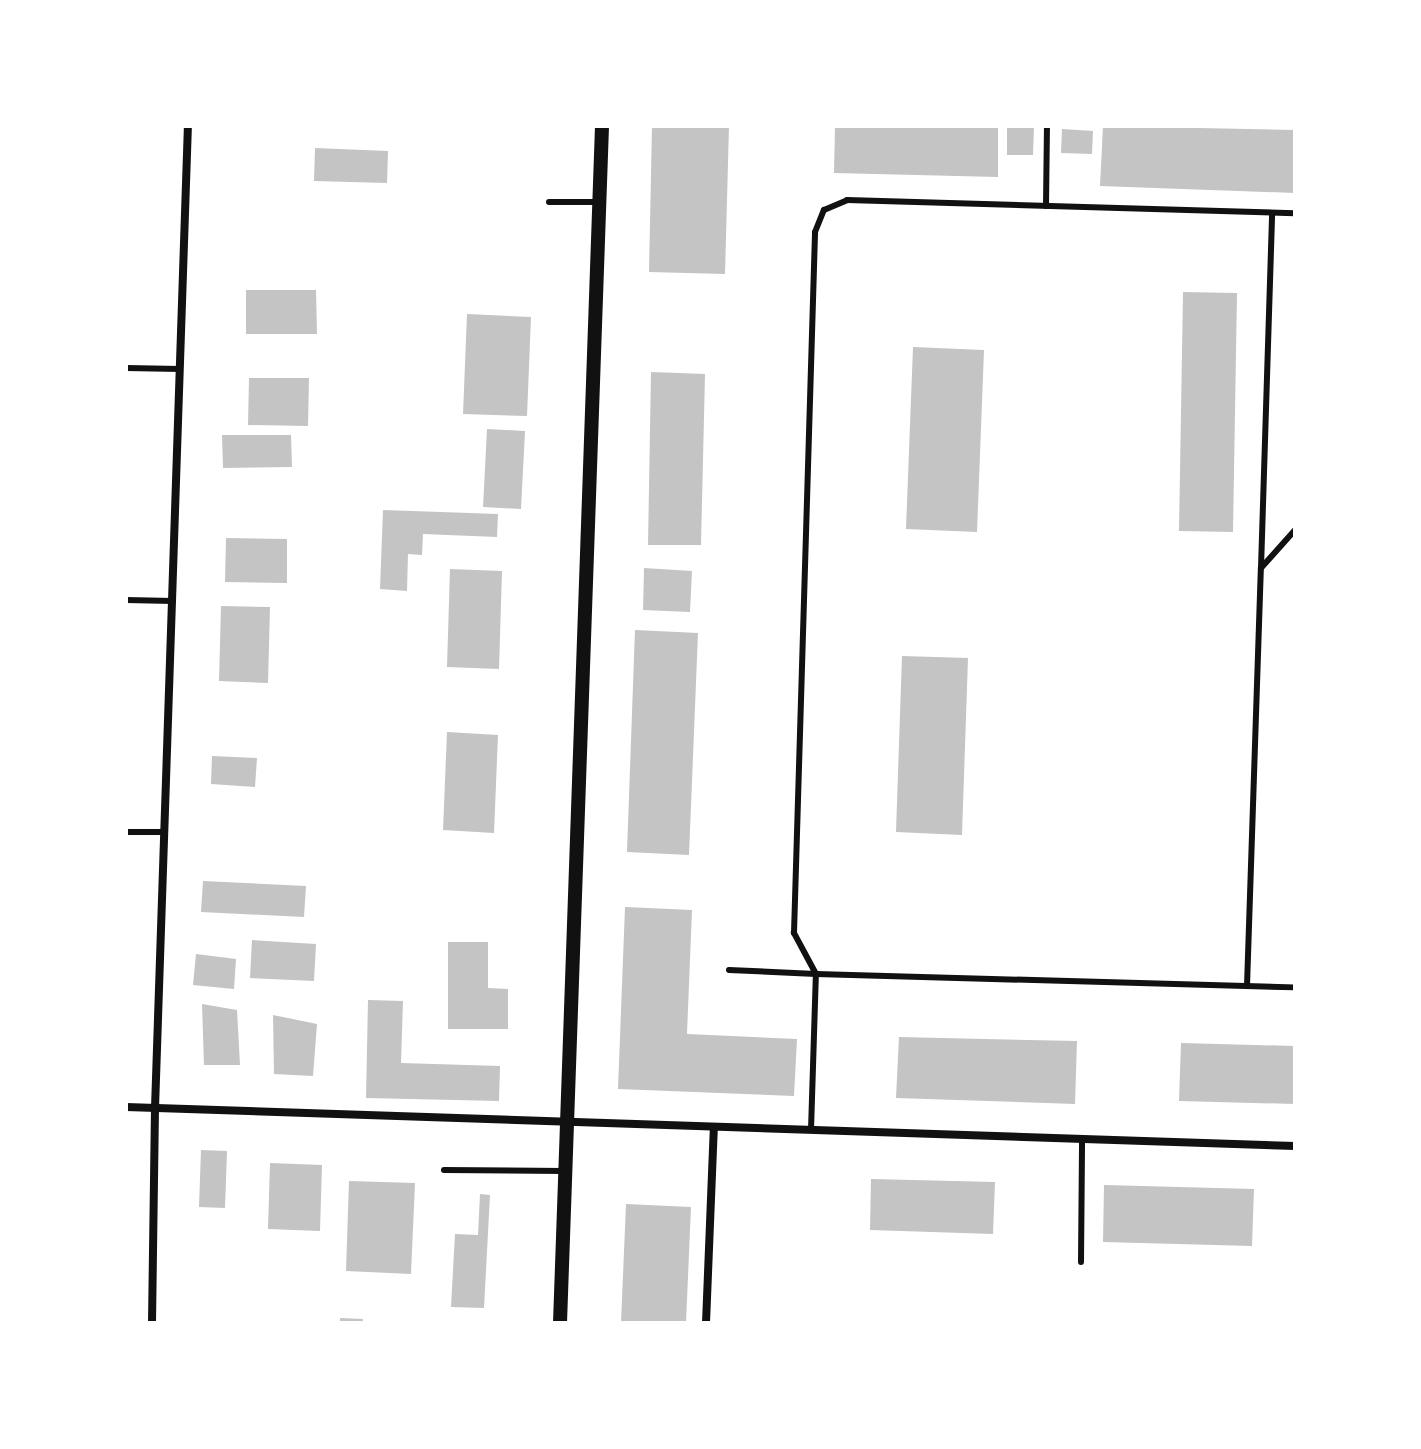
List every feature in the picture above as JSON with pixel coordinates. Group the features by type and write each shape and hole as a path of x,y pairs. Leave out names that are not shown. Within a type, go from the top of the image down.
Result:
{"street":[{"path":"152,1323 155,1108 188,126"},
{"path":"560,1323 570,1122 602,126"},
{"path":"126,1107 1295,1146"},
{"path":"706,1323 714,1127"}],"lane":[{"path":"1046,206 1047,126"},
{"path":"811,1130 816,974 794,933 818,219 833,202 847,200 1295,213"},
{"path":"549,202 599,202"},
{"path":"1247,986 1272,213"},
{"path":"126,368 180,369"},
{"path":"1261,568 1295,530"},
{"path":"126,600 173,601"},
{"path":"126,832 164,832"},
{"path":"729,970 1295,987"},
{"path":"1081,1262 1082,1139"},
{"path":"444,1170 568,1171"}],"building":[{"path":"652,126 729,126 725,274 649,272"},
{"path":"835,126 998,126 998,177 834,173"},
{"path":"1007,126 1034,126 1033,155 1007,155"},
{"path":"1103,126 1295,130 1295,193 1100,186"},
{"path":"1062,129 1093,131 1092,154 1061,153"},
{"path":"315,148 388,151 387,183 314,181"},
{"path":"246,290 316,290 317,334 246,334"},
{"path":"1183,292 1237,293 1233,532 1179,531"},
{"path":"467,314 531,317 527,416 463,414"},
{"path":"913,347 984,350 977,532 906,529"},
{"path":"651,372 705,374 701,545 648,545"},
{"path":"249,378 309,378 308,426 248,425"},
{"path":"487,429 525,431 521,509 483,507"},
{"path":"222,435 291,435 292,467 223,468"},
{"path":"383,510 498,514 497,537 423,534 422,555 408,554 407,591 380,589"},
{"path":"226,538 287,539 287,583 225,582"},
{"path":"644,568 692,571 690,612 643,610"},
{"path":"450,569 502,571 499,669 447,667"},
{"path":"221,606 270,607 268,683 219,681"},
{"path":"635,630 698,633 689,855 627,852"},
{"path":"902,656 968,658 962,835 896,832"},
{"path":"447,732 498,735 494,833 443,830"},
{"path":"212,756 257,758 255,787 211,784"},
{"path":"203,881 306,886 304,917 201,912"},
{"path":"625,907 692,910 687,1034 797,1039 794,1096 618,1089"},
{"path":"252,940 316,944 314,981 250,978"},
{"path":"448,942 488,942 488,988 508,989 508,1029 448,1029"},
{"path":"196,954 236,959 234,989 193,985"},
{"path":"368,1000 403,1001 401,1063 500,1066 499,1101 366,1098"},
{"path":"202,1004 237,1010 240,1065 204,1065"},
{"path":"273,1015 317,1024 313,1076 274,1074"},
{"path":"899,1037 1077,1041 1075,1104 896,1098"},
{"path":"1181,1043 1295,1046 1295,1104 1179,1101"},
{"path":"201,1150 227,1151 225,1208 199,1207"},
{"path":"270,1163 322,1165 320,1231 268,1229"},
{"path":"871,1179 995,1182 993,1234 870,1230"},
{"path":"349,1181 415,1183 411,1274 346,1271"},
{"path":"1104,1185 1254,1189 1252,1246 1103,1242"},
{"path":"480,1194 490,1195 484,1308 451,1307 455,1234 478,1235"},
{"path":"626,1204 691,1207 686,1323 621,1323"},
{"path":"340,1318 363,1319 363,1323 340,1323"}]}
